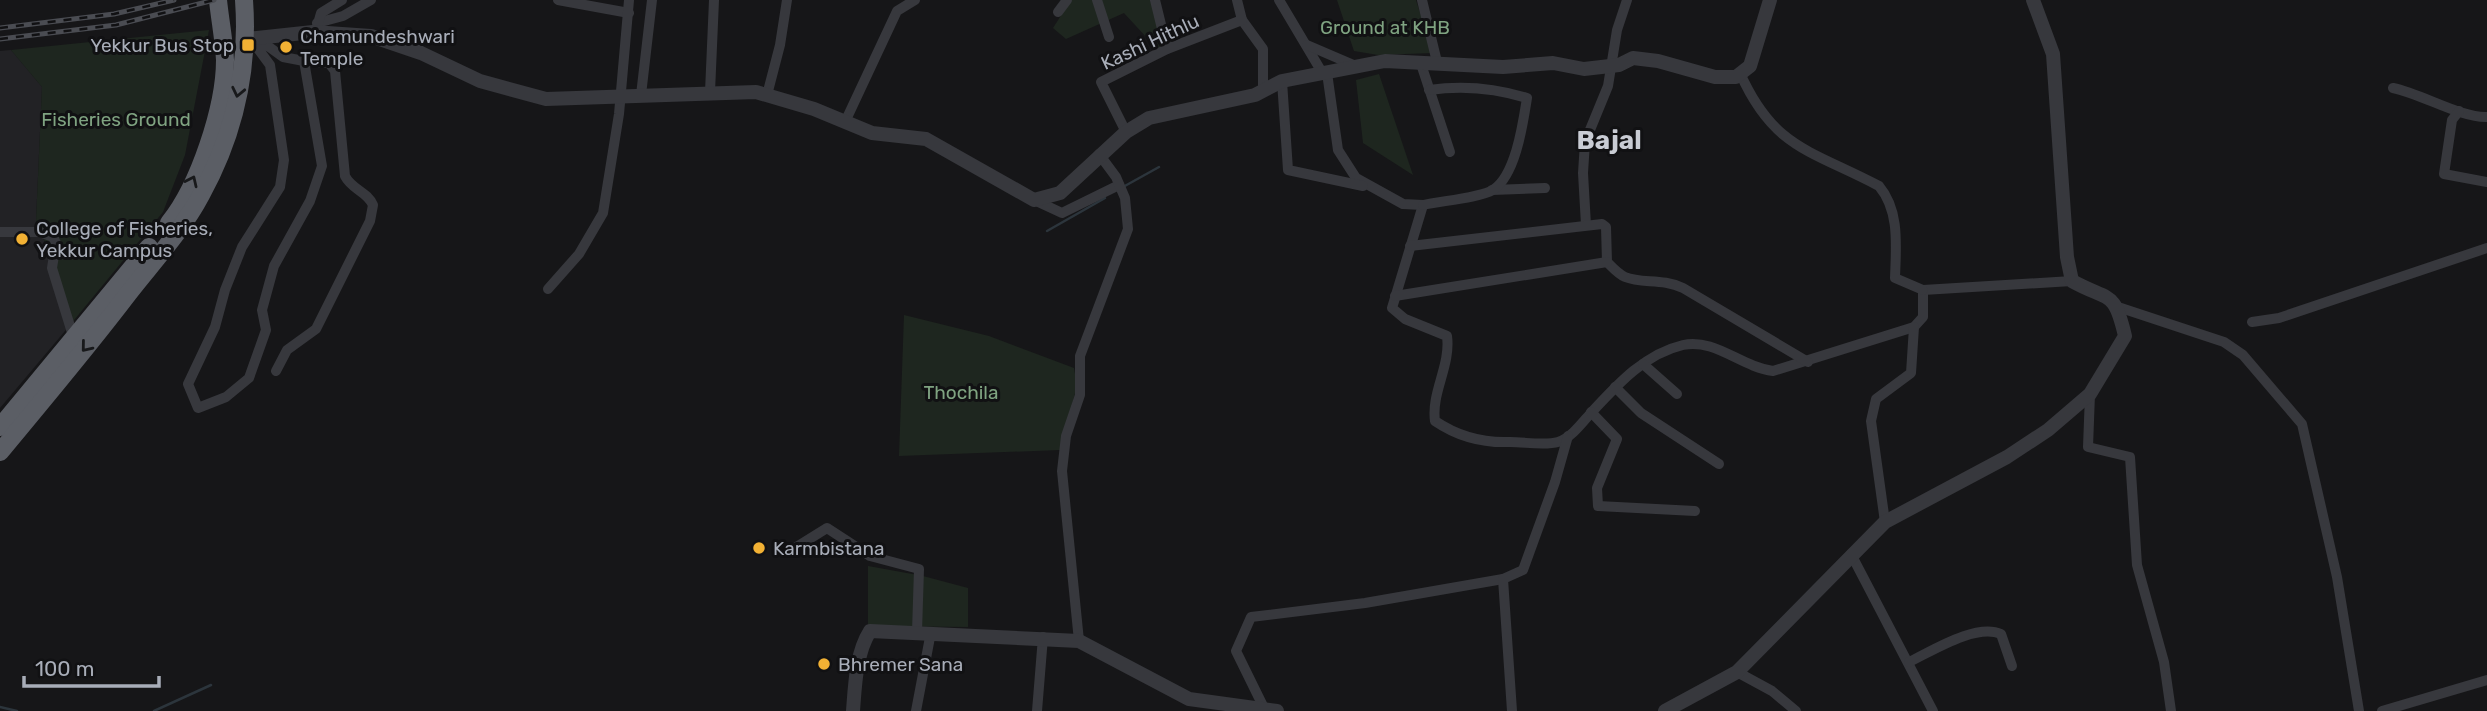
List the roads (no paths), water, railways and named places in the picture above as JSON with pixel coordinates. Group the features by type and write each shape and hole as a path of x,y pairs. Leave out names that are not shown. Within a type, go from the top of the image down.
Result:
{"highway":[{"path":"0,427 173,218 194,178 214,126 222,87 225,60 218,0"},
{"path":"0,452 100,331 201,197 230,126 239,91 246,32 244,0"}],"street":[{"path":"315,27 321,13 342,0"},
{"path":"315,27 343,16 371,0"},
{"path":"558,0 629,13"},
{"path":"548,289 579,254 603,213 621,96 629,0"},
{"path":"641,95 652,0"},
{"path":"710,92 714,0"},
{"path":"767,95 780,46 787,0"},
{"path":"845,122 897,11 915,0"},
{"path":"1058,12 1067,0"},
{"path":"1097,0 1109,37"},
{"path":"1155,0 1167,49"},
{"path":"1237,0 1242,20 1263,50 1263,91"},
{"path":"1279,0 1325,73 1338,150 1356,178 1403,204 1423,205 1492,190 1545,188"},
{"path":"1422,0 1437,62"},
{"path":"1586,225 1583,173 1585,142 1614,65 1617,30 1627,0"},
{"path":"1034,200 1060,193 1099,154 1149,118 1263,91 1282,81 1385,61 1503,67 1553,63 1584,69 1614,65 1633,58 1716,77 1736,77 1750,66 1770,0"},
{"path":"2033,0 2053,54 2067,257 2072,281"},
{"name":"Kashi Hithlu","path":"1126,132 1101,82 1167,49 1242,20"},
{"path":"246,32 315,27 371,36 421,53 480,81 546,99 756,92 873,133 926,139 1062,213 1121,188"},
{"path":"246,32 280,55 329,63 335,71 345,176 349,183 370,198 373,205 370,221 316,329 287,350 276,370"},
{"path":"246,32 270,65 284,160 280,187 242,247 225,290 215,327 188,384 198,408 226,397 249,378 266,331 264,301 274,266 310,201 322,166 304,61"},
{"path":"1307,45 1357,67"},
{"path":"270,65 280,55"},
{"path":"1420,61 1450,152"},
{"path":"1740,73 1749,94 1775,130 1789,142 1879,186 1888,196 1896,229 1895,278 1923,290 2072,281 2107,296 2118,307 2224,342 2243,355 2302,424 2337,577 2359,711"},
{"path":"1282,81 1288,170 1377,190"},
{"path":"1429,90 1452,87 1502,90 1527,98 1521,137 1504,178 1492,190"},
{"path":"2393,88 2419,93 2476,117 2487,117"},
{"path":"2459,111 2452,120 2444,174 2487,183"},
{"path":"1079,641 1062,471 1066,436 1080,394 1080,356 1128,229 1121,188 1099,154"},
{"path":"1423,205 1392,307 1405,319 1447,336 1449,349 1432,404 1435,422 1472,439 1559,442 1615,387 1643,364 1655,356 1684,345 1707,344 1754,369 1773,371 1914,327 1923,317 1923,290"},
{"path":"1410,246 1605,225 1606,262"},
{"path":"0,232 40,232 53,237 56,243 52,268 74,339"},
{"path":"2252,322 2279,318 2487,248"},
{"path":"1395,296 1606,262 1625,277 1661,280 1683,288 1808,362"},
{"path":"1671,710 1737,672 1885,522 2007,457 2048,430 2090,394 2125,336 2118,307"},
{"path":"1885,522 1871,422 1876,399 1910,373 1914,327"},
{"path":"1643,364 1676,394"},
{"path":"1615,387 1641,413 1718,464"},
{"path":"2090,394 2088,447 2130,457 2137,565 2164,662 2171,711"},
{"path":"1591,412 1617,439 1597,488 1598,506 1695,511"},
{"path":"1271,710 1236,651 1251,617 1365,603 1503,579 1523,570 1555,482 1568,436"},
{"path":"790,551 827,528 870,556 919,569 924,632 916,711"},
{"path":"1851,554 1933,711"},
{"path":"1503,579 1512,711"},
{"path":"853,711 855,682 864,640 870,631 1079,641 1189,699 1271,710"},
{"path":"1909,662 1949,641 1991,632 2001,634 2012,666"},
{"path":"1037,711 1043,638"},
{"path":"1737,672 1772,691 1796,711"},
{"path":"2382,711 2487,680"}],"waterway":[{"path":"1123,187 1159,167"},
{"path":"1047,231 1105,198"},
{"path":"154,711 211,685"},
{"path":"0,707 17,711"}],"railway":[{"path":"0,28 114,14 174,0"},
{"path":"0,39 116,25 214,0"}],"place":[{"name":"Yekkur Bus Stop","path":"248,45"},
{"name":"Chamundeshwari Temple","path":"286,47"},
{"name":"College of Fisheries, Yekkur Campus","path":"22,239"},
{"name":"Karmbistana","path":"759,548"},
{"name":"Bhremer Sana","path":"824,664"}],"district":[{"name":"Bajal","path":"1609,140"}],"park label":[{"name":"Ground at KHB","path":"1385,27"},
{"name":"Fisheries Ground","path":"116,119"},
{"name":"Thochila","path":"961,392"}]}
